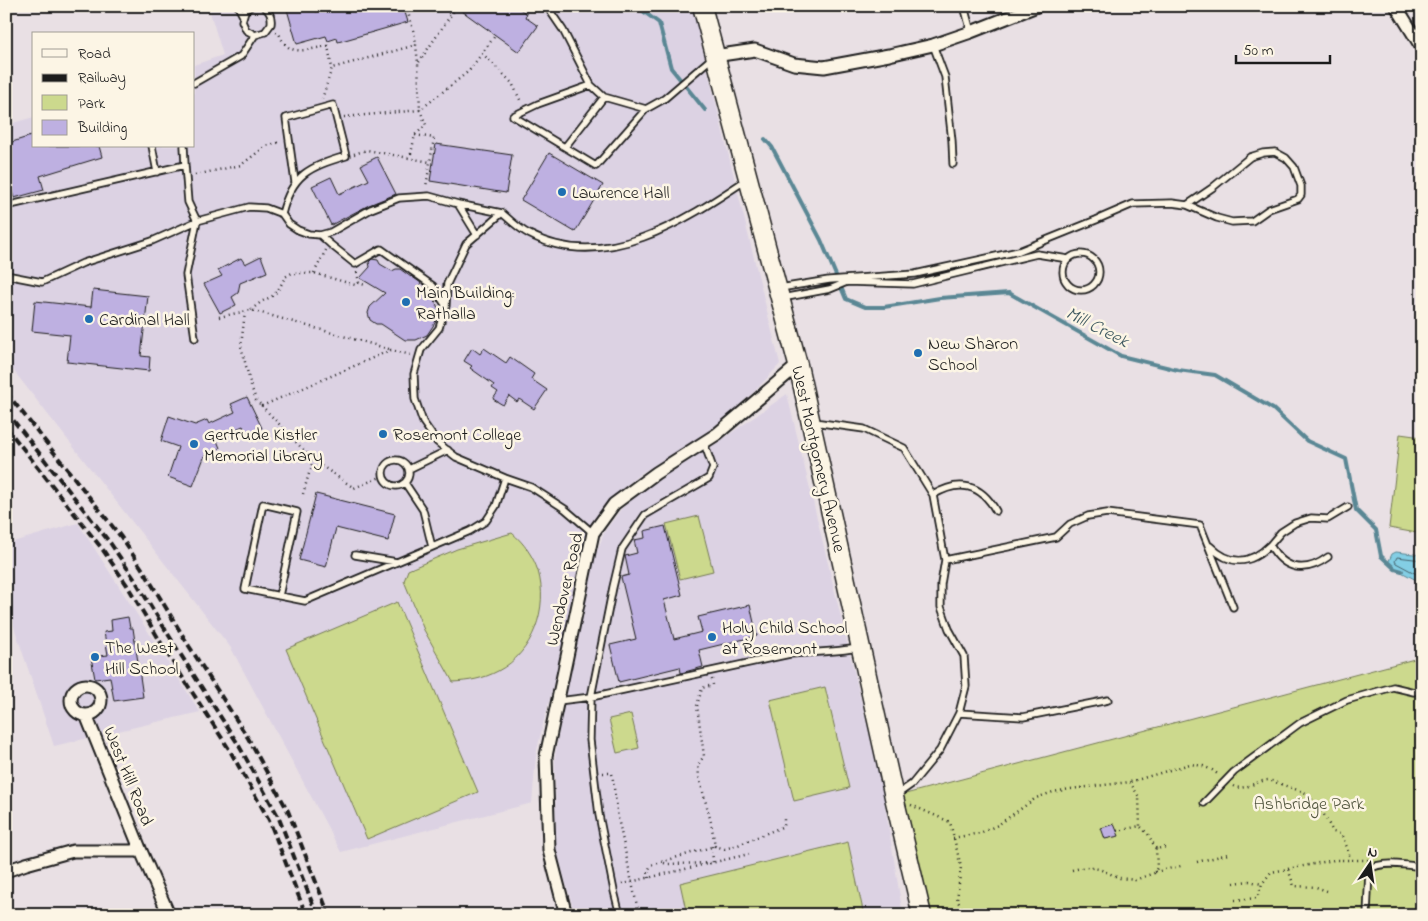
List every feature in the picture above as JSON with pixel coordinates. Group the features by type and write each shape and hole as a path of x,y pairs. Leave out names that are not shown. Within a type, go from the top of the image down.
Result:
{"main road":[{"name":"West Montgomery Avenue","path":"702,6 798,365 860,648 922,915"}],"street":[{"path":"1396,6 1422,48"},
{"path":"714,56 755,50 794,64 824,67 932,45 971,32 1033,7"},
{"name":"Wendover Road","path":"566,915 549,850 546,756 593,532 614,504 656,473 717,434 798,365"},
{"name":"West Hill Road","path":"86,715 169,915"},
{"path":"6,871 73,851 141,851"}],"lane":[{"path":"238,6 246,30 255,35"},
{"path":"195,82 241,56 255,35 269,29 271,14 263,6"},
{"path":"545,6 563,30 591,84 604,98 646,109"},
{"path":"964,6 971,32"},
{"path":"242,16 249,7"},
{"path":"932,45 945,77 953,164"},
{"path":"591,84 538,104 513,116 596,166 646,109 664,99 714,56"},
{"path":"565,147 604,98"},
{"path":"282,214 286,198 295,182 308,170 323,162 346,156 333,105 286,118 295,182"},
{"path":"152,148 157,172"},
{"path":"184,148 188,202 197,221 186,275 195,338"},
{"path":"779,294 828,280 915,274 1019,251 1133,204 1172,203 1187,205 1232,222 1252,221 1269,209 1298,199 1301,195 1301,186 1294,168 1286,158 1275,152 1263,153 1250,157 1212,188 1187,205"},
{"path":"6,206 185,165"},
{"path":"6,275 42,282 83,263 152,242 197,221 249,207 266,208 282,214 289,224 298,230 320,235 331,232 371,209 399,198 425,196 502,213 528,234 560,246 593,249 626,243 653,234 703,209 748,179"},
{"path":"458,204 477,235"},
{"path":"502,213 466,244 447,284 446,306 439,328 421,350 414,374 415,398 423,422 437,442 456,457 531,487 565,509 593,532"},
{"path":"320,235 355,264 381,249 433,286 446,306"},
{"path":"779,294 807,294 830,289 847,282 913,284 1037,254 1068,259 1078,254 1090,255 1098,263 1099,275 1094,285 1084,290 1078,290 1068,285 1064,280 1063,269 1068,259"},
{"path":"810,422 864,429 904,448 933,496 945,560 941,584 941,607 964,656 966,686 959,712 940,750 912,784 894,797"},
{"path":"620,915 599,815 590,740 591,697 612,587 622,549 645,515 709,478 713,468 704,443"},
{"path":"409,469 448,450"},
{"path":"392,460 403,461 409,469 409,474 404,483 395,486 386,481 383,476 384,466 392,460"},
{"path":"279,596 297,512 263,504 245,589 279,596 305,601 470,531 486,521 496,506 505,478"},
{"path":"404,483 423,510 432,547"},
{"path":"933,496 944,489 956,486 969,486 990,500 996,511"},
{"path":"1208,545 1227,559 1239,561 1251,559 1262,553 1280,532 1294,523 1311,518 1328,519 1348,506"},
{"path":"945,560 1056,537 1070,524 1088,516 1107,513 1200,525 1233,607"},
{"path":"1270,545 1280,559 1296,567 1307,568 1319,564 1328,558"},
{"path":"355,555 396,562"},
{"path":"557,701 591,697 790,654 844,651 860,648"},
{"path":"1204,803 1234,772 1300,723 1347,700 1393,687 1414,692"},
{"path":"959,712 1023,717 1108,700"},
{"path":"1367,915 1369,870 1373,866 1405,864 1420,867 1422,851"}],"path":[{"path":"406,6 415,36 420,110 426,125 415,135 410,158"},
{"path":"440,6 451,16"},
{"path":"418,63 455,9"},
{"path":"269,29 279,33 283,43 293,50 299,51 328,46 332,68 319,109"},
{"path":"336,117 420,110 469,71 494,37"},
{"path":"332,68 416,45"},
{"path":"482,53 514,86 524,111"},
{"path":"415,135 434,138 425,196"},
{"path":"186,177 241,165 266,146 289,139"},
{"path":"346,156 367,150 430,162"},
{"path":"314,273 330,244"},
{"path":"219,317 250,310 274,295 285,277 292,273 314,273 354,285 359,283 366,285"},
{"path":"250,310 419,357"},
{"path":"244,312 241,346 250,386 256,400 313,460 354,488 383,476"},
{"path":"262,406 390,350"},
{"path":"303,494 313,460"},
{"path":"711,671 713,685 702,688 697,706 704,756 698,765 712,822 713,862"},
{"path":"953,838 980,833 998,826 1036,798 1053,792 1130,782 1190,764 1203,766 1220,776"},
{"path":"601,773 612,773 618,818 639,915"},
{"path":"1231,785 1236,788 1242,788 1262,780 1268,780 1306,793 1322,811 1333,832 1341,834 1350,859"},
{"path":"1130,782 1139,797 1140,826 1148,834 1156,848 1157,868 1154,873"},
{"path":"894,797 950,822 960,867 957,900 966,915"},
{"path":"650,878 648,871 651,865 713,846 725,849 738,846 784,826 784,817"},
{"path":"1117,832 1140,826"},
{"path":"1156,848 1166,847"},
{"path":"613,886 749,854"},
{"path":"1197,862 1228,854"},
{"path":"1235,900 1257,898 1262,884 1271,872 1334,860 1350,859 1373,860 1373,866"},
{"path":"662,862 668,864 713,862"},
{"path":"1072,870 1086,866 1120,878 1136,880 1181,866"},
{"path":"1288,869 1294,886 1316,887 1327,891"},
{"path":"1234,883 1249,881 1262,884"}],"shaded area":[{"name":"Rosemont College","path":"208,6 692,6 780,364 755,391 722,421 683,448 641,473 614,496 593,520 584,537 558,669 536,755 532,803 341,852 231,648 6,361 6,125 32,118 32,148 195,148 195,65 223,55"},
{"name":"Holy Child School at Rosemont","path":"787,394 882,787 903,915 575,915 556,848 555,757 561,716 594,559 605,531 622,508 644,489 717,443"},
{"name":"The West Hill School","path":"78,523 200,712 54,746 6,603 6,544"}],"green space":[{"path":"1400,434 1422,437 1422,534 1389,528"},
{"path":"699,516 713,571 680,579 666,524"},
{"path":"512,533 528,550 538,571 541,585 541,600 535,628 521,653 498,671 487,676 453,682 424,630 404,581 408,570 457,549"},
{"path":"397,602 478,792 367,839 286,649"},
{"name":"Ashbridge Park","path":"1422,657 1422,915 922,915 894,797"},
{"path":"825,687 849,788 794,801 770,700"},
{"path":"631,714 639,748 617,753 609,719"},
{"path":"848,842 864,915 687,915 680,883"}],"water":[{"path":"1396,552 1422,555 1422,583 1390,566 1388,563 1392,554"}],"building":[{"path":"286,6 314,6 316,12 334,6 403,6 408,22 338,42 337,38 328,41 326,36 297,44"},
{"path":"455,6 515,6 527,14 525,17 538,26 519,52"},
{"path":"32,136 32,148 100,148 102,157 40,176 44,190 14,198 6,172 6,144"},
{"path":"436,144 512,155 506,193 430,181"},
{"name":"Lawrence Hall","path":"549,153 603,185 575,232 521,200"},
{"path":"377,157 396,194 369,205 331,225 312,186 331,177 339,194 369,180 361,165"},
{"path":"261,256 267,272 240,283 238,293 232,297 236,305 220,313 204,284 222,276 218,270 241,258 245,264"},
{"name":"Main Building: Rathalla","path":"372,259 378,260 380,264 392,271 400,269 411,276 421,283 418,287 435,300 439,311 435,323 427,335 416,340 405,340 381,324 376,324 370,320 368,313 370,307 385,293 360,278 370,267 369,262"},
{"name":"Cardinal Hall","path":"93,290 148,296 141,356 150,357 149,371 67,362 70,335 32,331 35,301 91,307"},
{"path":"472,348 480,354 484,348 506,363 510,357 534,374 531,379 547,390 534,409 519,399 517,402 509,396 503,405 493,399 498,392 492,388 494,385 470,368 472,366 464,361"},
{"name":"Gertrude Kistler Memorial Library","path":"247,397 262,428 247,435 243,426 216,438 220,448 205,455 193,486 168,477 178,447 161,441 169,416 195,425 207,420 209,424 235,412 231,404"},
{"path":"316,494 395,514 388,541 336,528 326,567 299,560"},
{"name":"Holy Child School at Rosemont","path":"665,526 682,595 664,600 674,639 702,632 698,617 750,605 757,636 699,650 703,667 681,673 680,667 619,682 610,645 636,639 621,577 629,575 625,556 637,553 634,540 645,538 644,531"},
{"name":"The West Hill School","path":"128,617 130,628 133,628 143,697 114,701 110,677 95,679 91,657 108,655 104,632 112,631 111,620"},
{"path":"1114,824 1119,836 1105,839 1101,828"}],"waterway":[{"name":"Mill Creek","path":"636,6 659,23 671,68 705,110"},
{"name":"Mill Creek","path":"765,139 772,147 821,240 846,299 865,307 884,307 940,298 1009,293 1121,356 1178,370 1215,375 1273,409 1307,441 1346,459 1356,510 1376,530 1381,556 1395,569 1402,571"}],"railway":[{"path":"6,392 121,537 248,738 288,811 329,915"},
{"path":"6,411 111,544 238,744 278,816 317,915"},
{"path":"6,427 103,550 127,585 170,658 229,749 269,820 306,915"}],"place":[{"name":"Lawrence Hall","path":"562,192"},
{"name":"Main Building: Rathalla","path":"406,302"},
{"name":"Cardinal Hall","path":"89,319"},
{"name":"New Sharon School","path":"918,353"},
{"name":"Rosemont College","path":"383,434"},
{"name":"Gertrude Kistler Memorial Library","path":"194,444"},
{"name":"Holy Child School at Rosemont","path":"712,637"},
{"name":"The West Hill School","path":"95,657"}]}
